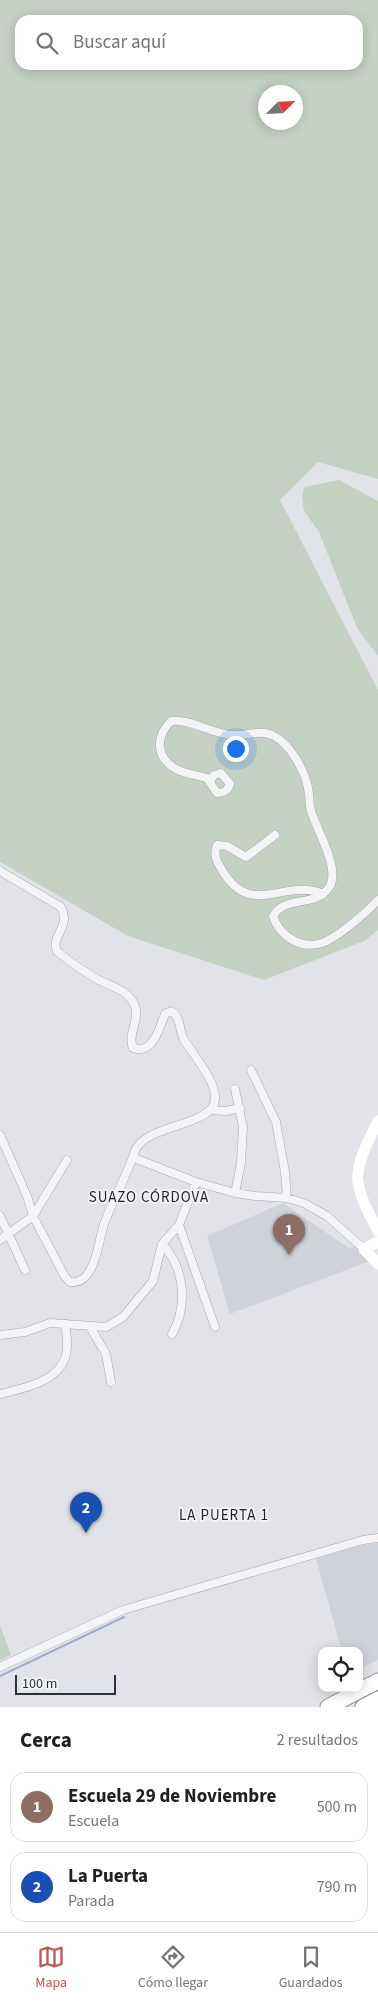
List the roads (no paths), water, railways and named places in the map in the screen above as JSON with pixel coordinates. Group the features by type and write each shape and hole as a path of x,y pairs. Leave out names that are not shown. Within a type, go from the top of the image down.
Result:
{"highway":[{"path":"328,1707 378,1680"},
{"path":"363,1707 378,1699"}],"street":[{"path":"210,781 207,778 177,770 164,760 159,750 159,740 163,729 171,721 182,720 233,735 254,732 273,735 287,746 308,786 311,809 334,876 330,886 323,894 312,900 284,904 278,908 273,916 276,925 286,937 305,944 322,943 365,914 378,900"},
{"path":"275,835 246,857 228,846 223,844 217,845 215,850 216,861 225,877 236,888 249,895 263,896 306,889 323,894"},
{"path":"0,870 60,908 65,921 55,944 57,951 96,979 115,987 130,998 137,1014 131,1041 133,1048 141,1049 151,1043 157,1035 165,1014 171,1011 176,1014 183,1037 207,1073 215,1100 211,1110"},
{"path":"251,1070 276,1122 285,1172 287,1198"},
{"path":"235,1089 240,1108 243,1138 235,1193"},
{"path":"0,1135 27,1196 33,1216 70,1282 81,1280 91,1266 105,1223 134,1158 136,1148 144,1140 211,1110 226,1111 240,1108"},
{"path":"378,1121 360,1160 357,1172 358,1188 362,1202 378,1231"},
{"path":"134,1158 196,1182 235,1193 287,1198 304,1203 327,1216 378,1264"},
{"path":"4,1238 33,1216 67,1160"},
{"path":"0,1335 25,1332 50,1323 106,1327 122,1317 153,1281 162,1244 179,1225 196,1182"},
{"path":"0,1216 4,1238 25,1270"},
{"path":"179,1225 215,1327"},
{"path":"364,1249 378,1242"},
{"path":"162,1244 179,1275 182,1287 182,1308 178,1323 172,1334"},
{"path":"0,1394 34,1386 47,1379 58,1369 67,1350 65,1324"},
{"path":"90,1327 106,1354 110,1382"},
{"path":"0,1667 122,1610 363,1540 378,1538"}],"waterway":[{"path":"0,1676 124,1617"}],"place":[{"name":"Escuela 29 de Noviembre","path":"289,1255"},
{"name":"La Puerta","path":"86,1533"}],"district":[{"name":"SUAZO CÓRDOVA","path":"149,1197"},
{"name":"LA PUERTA 1","path":"224,1515"}]}
